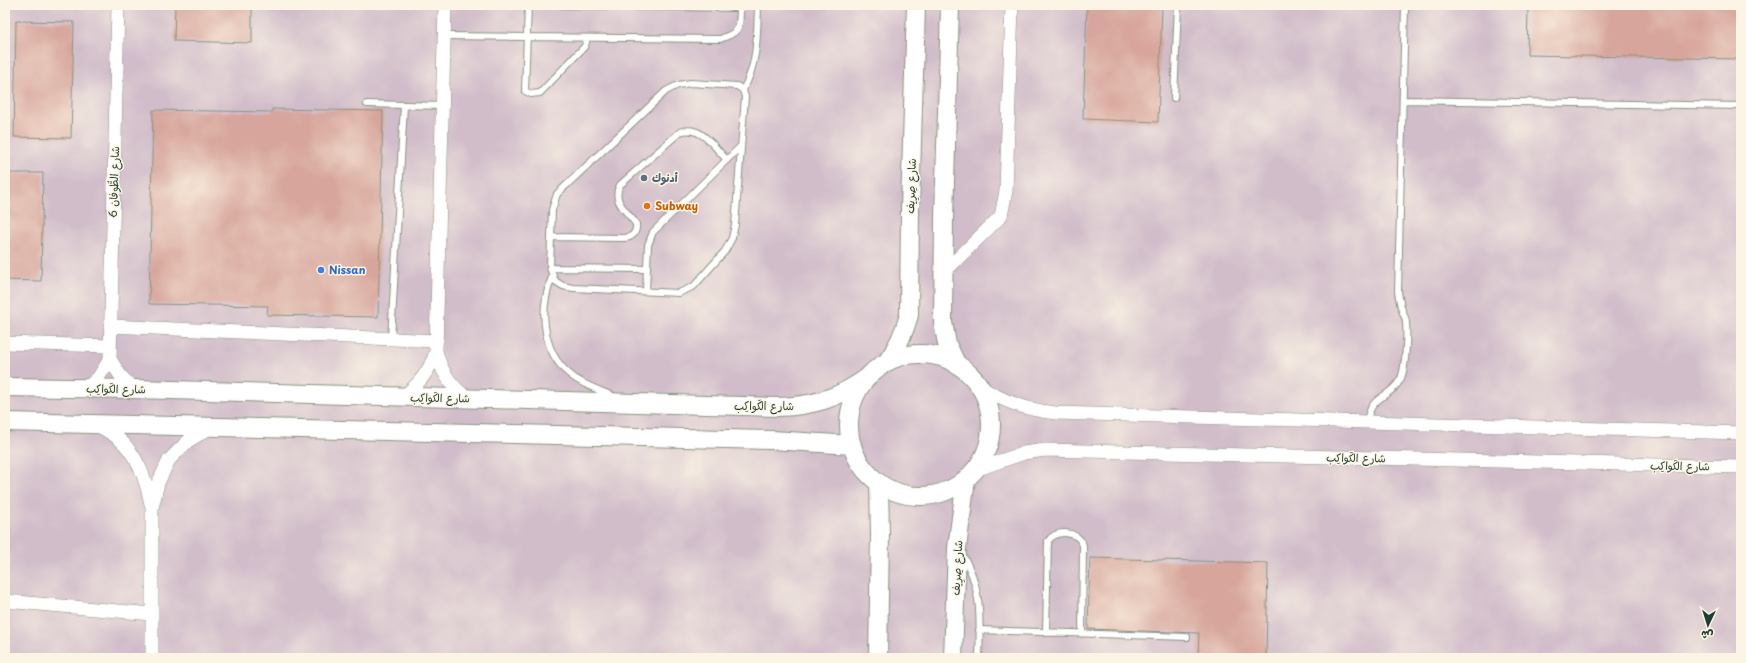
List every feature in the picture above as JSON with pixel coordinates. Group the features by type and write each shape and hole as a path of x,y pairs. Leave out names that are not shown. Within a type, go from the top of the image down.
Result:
{"street":[{"name":"شارع الطُّوفان 6","path":"110,359 118,5"},
{"path":"445,5 437,346 442,370 447,379 461,393 470,399"},
{"name":"شارع صِرِيف","path":"888,362 902,337 909,315 910,210 916,5"},
{"path":"950,5 943,322 951,355 957,364"},
{"path":"944,272 1001,216 1006,191 1012,5"},
{"path":"110,326 392,339 437,346"},
{"path":"5,343 110,346"},
{"path":"402,398 424,377 431,364 437,346"},
{"path":"915,354 930,355 944,358 957,364 969,374 979,386 986,399 990,414 991,429 986,450 970,474 944,491 932,495 914,496 895,491 879,483 862,466 852,445 849,427 851,408 857,391 868,376 888,362 901,357 915,354"},
{"path":"86,388 98,378 110,359 120,375 134,389"},
{"name":"شارع الكَواكِب","path":"5,387 134,389 402,398 798,406 817,403 835,397 852,388 868,376"},
{"path":"979,386 998,398 1023,408 1056,413 1741,433"},
{"path":"5,422 772,440 852,445"},
{"path":"97,425 119,439 135,458 146,482 152,508 152,658"},
{"path":"152,508 158,483 169,460 188,441 210,428"},
{"name":"شارع الكَواكِب","path":"970,474 1024,453 1046,450 1741,468"},
{"name":"شارع صِرِيف","path":"953,658 957,548 970,474"},
{"path":"878,658 880,535 879,483"},
{"path":"5,601 152,614"}],"lane":[{"path":"528,5 525,91 530,94 540,93 585,46 587,38"},
{"path":"444,36 720,39 733,34 739,27 740,6 562,5"},
{"path":"743,90 752,70 755,58 758,5"},
{"path":"1174,98 1178,5"},
{"path":"1367,422 1372,406 1377,399 1394,387 1403,374 1404,367 1406,321 1398,292 1405,5"},
{"path":"552,277 559,284 573,288 679,293 690,289 729,245 735,225 746,97 743,90 733,85 691,83 678,85 666,90 557,194 552,210 550,268 552,277 547,296 545,330 548,345 555,358 565,370 577,380 627,403"},
{"path":"1403,100 1741,106"},
{"path":"367,104 443,106"},
{"path":"392,339 404,105"},
{"path":"551,237 623,238 632,236 635,232 636,224 619,203 617,199 618,189 620,185 680,132 689,130 700,132 727,160"},
{"path":"646,291 648,245 650,237 656,226 742,146"},
{"path":"550,268 647,269"},
{"path":"1046,633 1048,542 1057,534 1075,534 1081,538 1083,545 1082,634"},
{"path":"957,548 965,559 975,582 980,608 979,658"},
{"path":"979,630 1187,637"}],"shaded area":[{"path":"5,5 1741,5 1741,658 5,658"}],"building":[{"path":"175,5 252,5 252,43 174,41"},
{"path":"1087,5 1162,7 1158,122 1083,119"},
{"path":"1528,5 1741,5 1741,59 1527,55"},
{"path":"16,21 74,22 71,138 14,137"},
{"path":"272,109 383,111 378,317 267,315 268,306 149,304 153,110 272,112"},
{"path":"5,173 43,173 41,281 5,280"},
{"path":"1090,558 1268,563 1266,658 1198,658 1199,633 1088,629"}],"place":[{"name":"أدنوك","path":"644,178"},
{"name":"Subway","path":"647,206"},
{"name":"Nissan","path":"321,270"}]}
